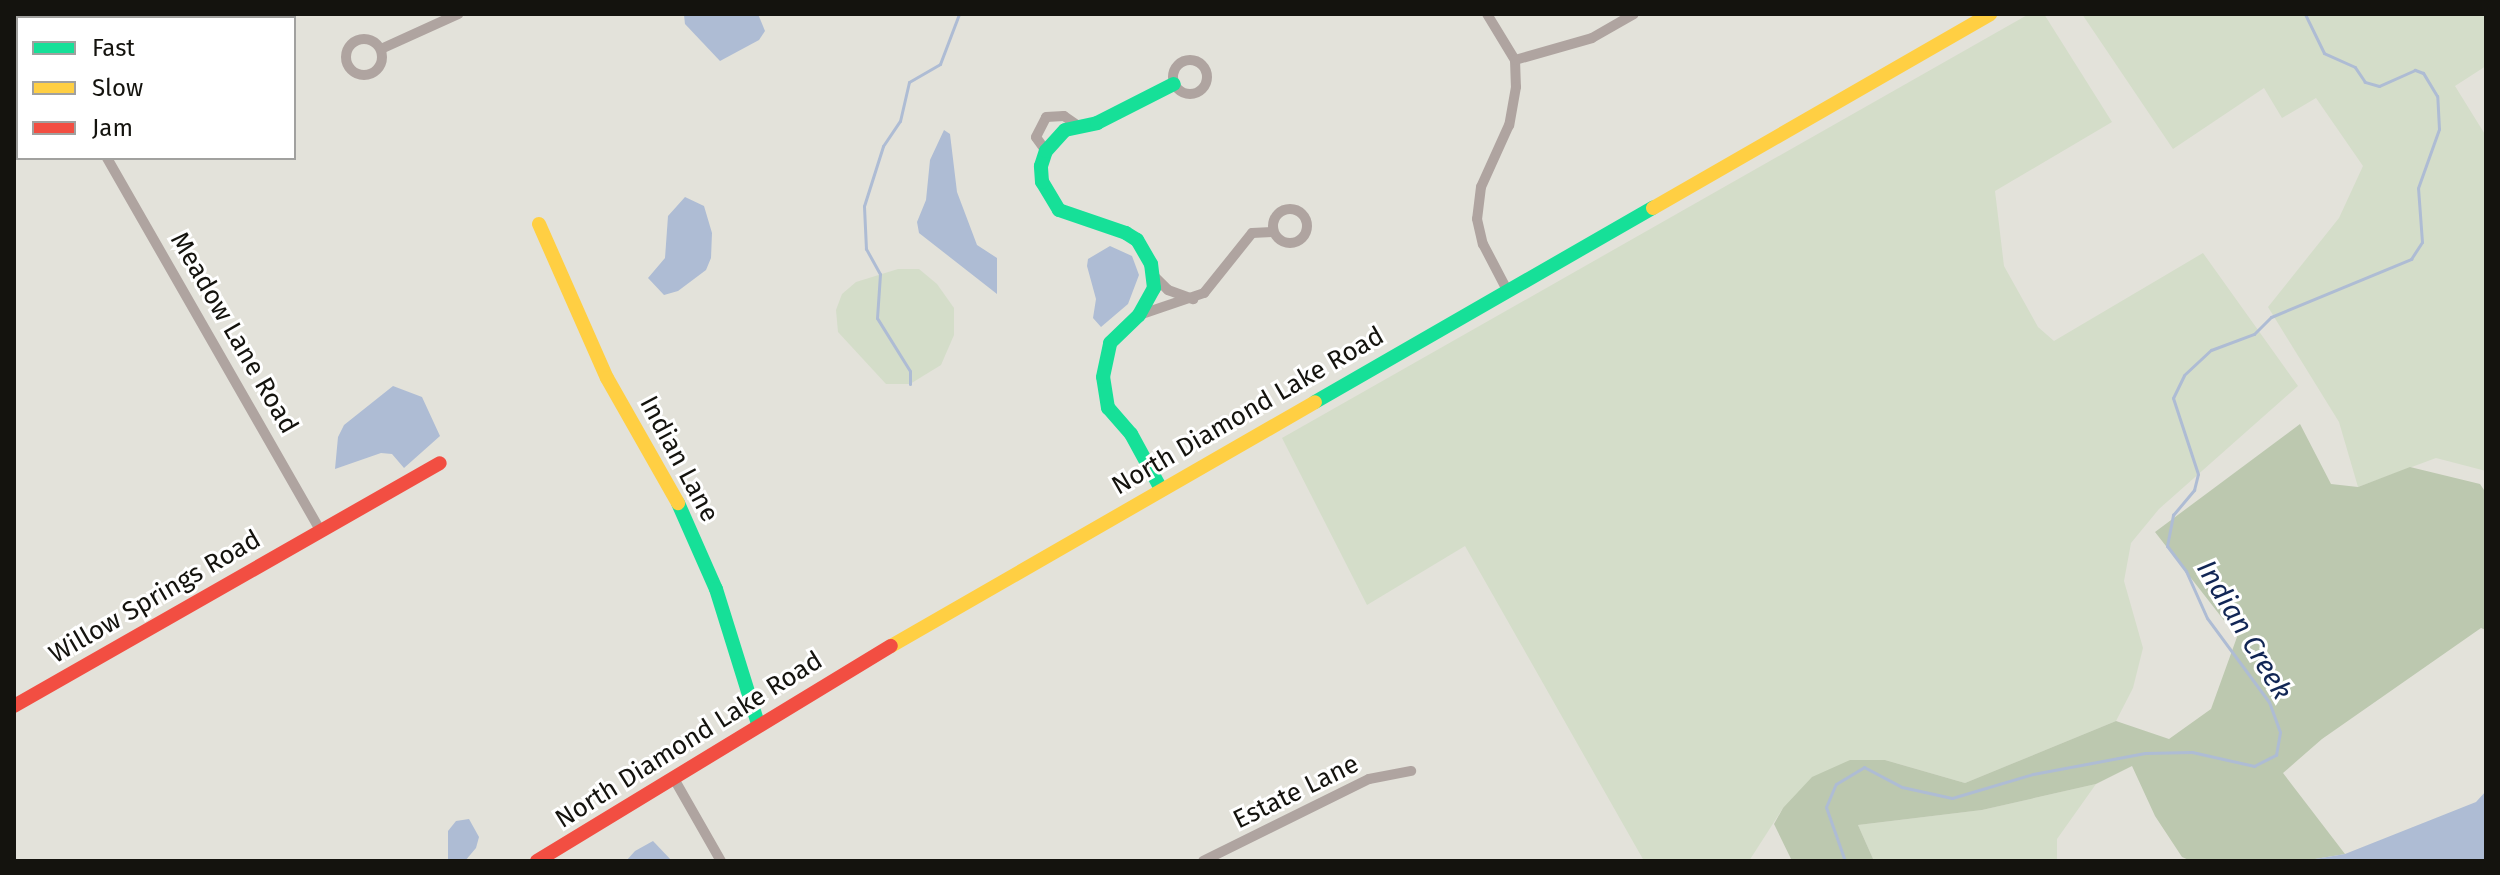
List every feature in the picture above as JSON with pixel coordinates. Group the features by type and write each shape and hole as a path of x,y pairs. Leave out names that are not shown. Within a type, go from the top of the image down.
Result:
{"street":[{"path":"381,49 458,14"},
{"path":"1487,14 1515,60 1509,125 1478,205 1483,244 1507,290"},
{"path":"1515,60 1592,38 1634,14"},
{"name":"North Diamond Lake Road","path":"537,861 758,724 1161,489 1990,14"},
{"path":"1174,84 1080,127 1065,130 1046,151 1042,182 1059,210 1137,240 1154,276 1168,290 1193,299"},
{"path":"1046,151 1036,137 1046,117 1064,116 1080,127"},
{"name":"Meadow Lane Road","path":"108,160 320,530"},
{"name":"Indian Lane","path":"539,224 607,378 674,494 716,589 758,724"},
{"path":"1139,315 1193,299 1252,233 1273,232"},
{"path":"1154,276 1154,288 1139,315 1110,343 1104,362 1104,395 1161,489"},
{"name":"Willow Springs Road","path":"14,706 440,463"},
{"name":"Estate Lane","path":"1203,861 1369,779 1411,771"},
{"path":"673,777 721,861"}],"green space":[{"path":"2029,14 2044,14 2112,122 1995,191 2004,266 2038,327 2054,341 2203,253 2298,386 2159,509 2131,543 2124,581 2143,648 2133,688 2116,721 1965,783 1885,760 1783,808 1749,861 1644,861 1465,546 1367,605 1282,438"},
{"path":"2082,14 2486,14 2486,66 2455,86 2486,136 2486,471 2436,458 2358,487 2339,422 2268,307 2339,218 2363,166 2316,98 2282,118 2264,88 2173,149"},
{"path":"898,269 919,269 937,284 954,308 954,335 941,365 910,384 886,384 838,332 836,310 842,294 856,282"},
{"path":"2300,424 2331,484 2358,487 2410,467 2480,484 2486,493 2486,630 2481,628 2322,739 2283,773 2345,854 2303,861 2191,861 2182,857 2155,816 2132,766 2096,784 1982,810 1858,825 1874,861 1792,861 1774,824 1783,808 1812,777 1850,760 1885,760 1965,783 2116,721 2169,739 2211,709 2237,637 2155,532"},
{"path":"2096,784 2057,839 2057,861 1874,861 1858,825 1982,810"}],"water":[{"path":"758,14 765,31 759,40 720,61 685,24 684,15"},
{"path":"944,130 950,134 957,192 977,245 997,258 997,294 919,233 917,222 926,200 930,160"},
{"path":"685,197 704,206 712,233 711,258 706,270 678,291 664,295 648,278 665,258 668,216"},
{"path":"1110,246 1132,256 1139,275 1128,304 1101,327 1093,318 1096,299 1087,266 1088,259"},
{"path":"393,386 422,397 440,436 404,468 392,454 381,453 335,469 338,437 344,425"},
{"path":"2486,791 2486,861 2303,861 2345,854 2476,802"},
{"path":"469,819 479,837 476,848 465,861 448,861 448,831 456,821"},
{"path":"653,841 672,861 626,861 635,851"}],"waterway":[{"path":"910,384 910,371 877,318 880,274 866,249 864,206 883,146 900,121 909,82 940,64 959,14"},
{"name":"Indian Creek","path":"1845,861 1826,807 1836,784 1864,767 1902,787 1952,798 2033,774 2145,753 2192,752 2254,766 2276,755 2280,732 2269,702 2207,618 2186,571 2167,546 2173,515 2194,490 2198,474 2173,398 2184,375 2211,350 2254,334 2271,317 2411,259 2422,242 2418,188 2439,129 2437,96 2423,73 2415,70 2379,86 2365,82 2355,67 2324,53 2305,14"}],"traffic: fast":[{"path":"1161,489 1131,434 1108,408 1103,377 1110,343 1139,315 1154,288 1151,264 1137,240 1126,233 1059,210 1042,182 1041,166 1046,151 1065,130 1097,123 1174,84"},
{"path":"1315,402 1653,208"},
{"path":"678,503 716,589 758,724"}],"traffic: slow":[{"path":"1653,208 1990,14"},
{"path":"539,224 607,378 678,503"},
{"path":"891,646 1315,402"}],"traffic: jam":[{"path":"14,706 440,463"},
{"path":"537,861 891,646"}]}
